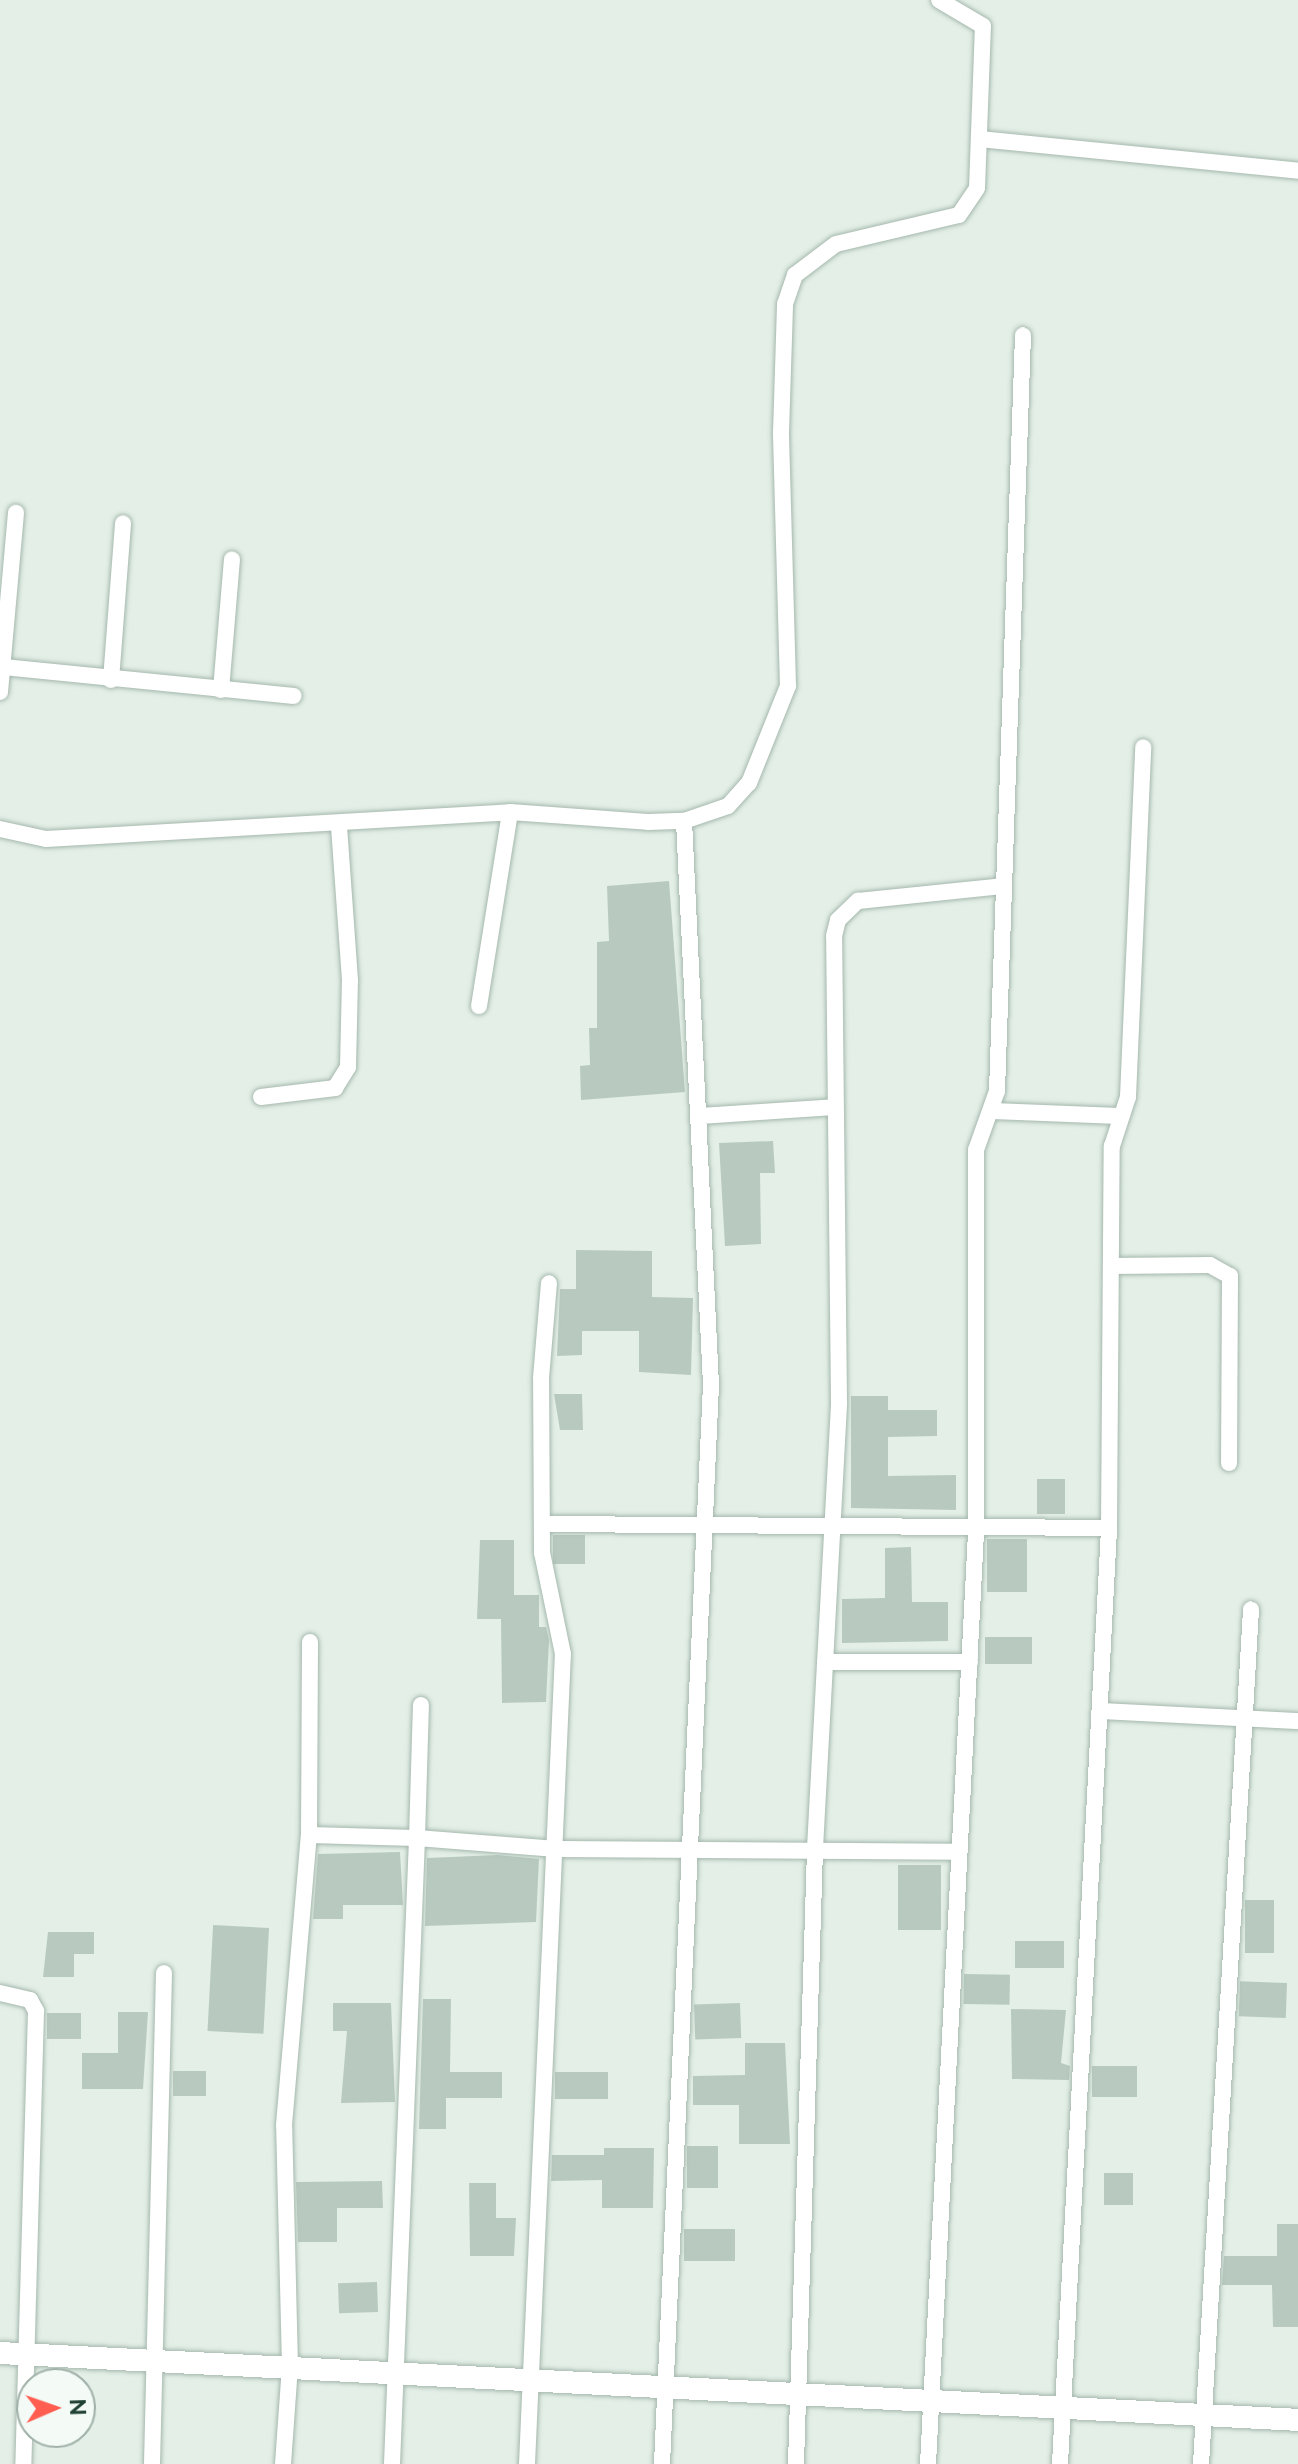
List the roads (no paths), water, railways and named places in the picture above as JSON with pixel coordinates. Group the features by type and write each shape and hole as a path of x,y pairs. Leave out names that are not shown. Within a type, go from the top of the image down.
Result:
{"street":[{"path":"0,829 46,839 339,825 510,812 684,821 728,806 749,783 788,686 781,433 785,304 795,275 836,244 959,215 977,188 983,26 939,0"},
{"path":"980,139 1298,171"},
{"path":"928,2464 976,1531 975,1164 993,1111 1023,335"},
{"path":"0,692 16,513"},
{"path":"111,680 123,523"},
{"path":"221,690 232,559"},
{"path":"4,667 294,696"},
{"path":"1060,2464 1109,1528 1112,1146 1119,1116 1128,1097 1143,747"},
{"path":"479,1006 510,812"},
{"path":"662,2464 708,1520 711,1385 684,821"},
{"path":"261,1097 335,1088 348,1067 350,980 339,825"},
{"path":"796,2464 815,1848 839,1403 834,936 847,908 1002,886"},
{"path":"700,1116 834,1107"},
{"path":"993,1111 1119,1116"},
{"path":"1111,1266 1210,1265 1230,1276 1229,1463"},
{"path":"527,2464 525,2377 557,1849 563,1636 544,1572 542,1524 541,1378 549,1283"},
{"path":"542,1524 708,1520 832,1528 976,1531 1109,1528"},
{"path":"1201,2464 1251,1609"},
{"path":"283,2464 290,2366 284,2125 309,1835 310,1642"},
{"path":"825,1662 970,1662"},
{"path":"392,2464 421,1705"},
{"path":"1100,1711 1298,1721"},
{"path":"309,1835 417,1838 557,1849 690,1846 959,1852"},
{"path":"152,2464 159,2362 164,1973"},
{"path":"0,1993 30,2000 36,2011 23,2464"},
{"path":"0,2353 397,2370 1298,2420"}]}
